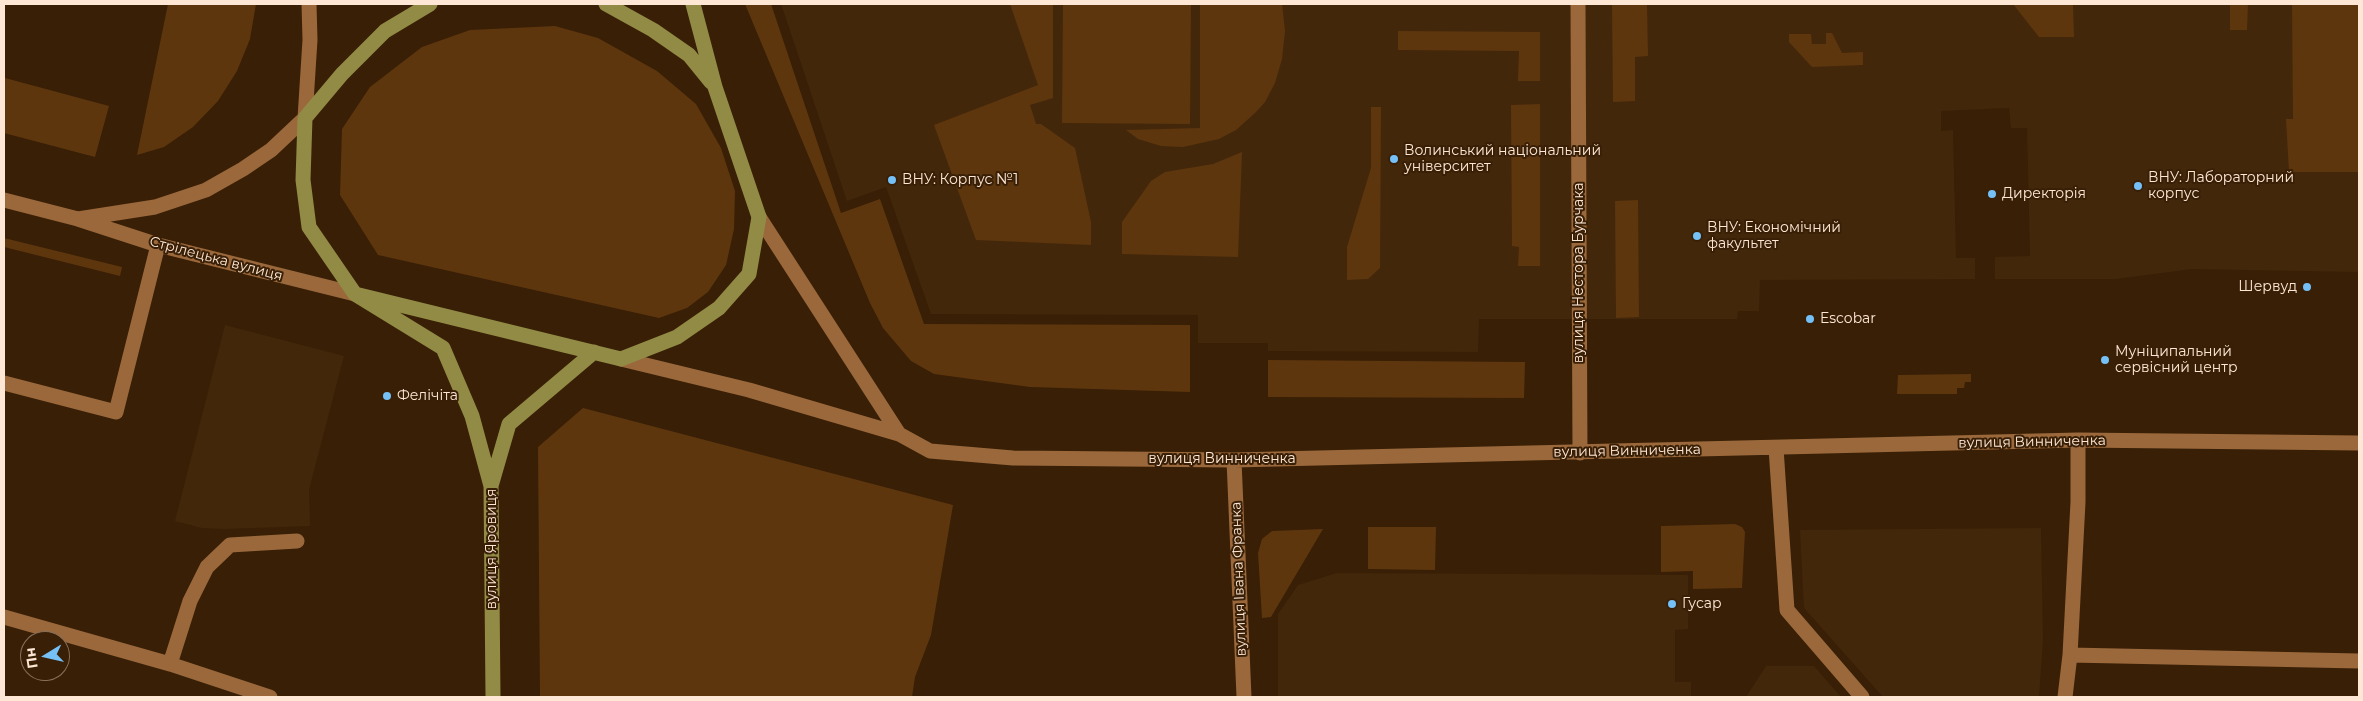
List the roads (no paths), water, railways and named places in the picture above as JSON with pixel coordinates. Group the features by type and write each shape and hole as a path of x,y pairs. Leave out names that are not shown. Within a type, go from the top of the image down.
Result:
{"main road":[{"path":"430,4 385,31 342,74 306,118 303,180 309,227 355,294 443,348 472,416 491,486"},
{"path":"606,4 654,30 689,55 715,87"},
{"path":"355,294 621,359 677,338 720,308 749,274 760,217 715,87 693,4"},
{"name":"вулиця Яровиця","path":"493,697 491,486 509,424 594,352"}],"street":[{"path":"306,118 310,40 309,4"},
{"name":"вулиця Нестора Бурчака","path":"1578,4 1580,453"},
{"name":"Стрілецька вулиця","path":"78,219 156,207 206,190 243,169 271,150 306,118"},
{"name":"Стрілецька вулиця","path":"4,200 78,219 158,245 355,294"},
{"path":"760,217 899,434"},
{"path":"4,383 116,412 158,245"},
{"name":"вулиця Винниченка","path":"621,359 749,390 899,434 930,451 1013,458 1234,460 2078,440 2359,443"},
{"path":"2065,697 2070,655 2078,502 2078,440"},
{"path":"1776,448 1787,610 1862,697"},
{"name":"вулиця Івана Франка","path":"1234,460 1244,697"},
{"path":"170,664 190,601 207,567 230,545 297,541"},
{"path":"4,617 170,664 270,697"},
{"path":"2070,655 2359,661"}],"place":[{"name":"Волинський національний університет","path":"1394,159"},
{"name":"ВНУ: Корпус №1","path":"892,180"},
{"name":"ВНУ: Лабораторний корпус","path":"2138,186"},
{"name":"Директорія","path":"1992,194"},
{"name":"ВНУ: Економічний факультет","path":"1697,236"},
{"name":"Шервуд","path":"2307,287"},
{"name":"Escobar","path":"1810,319"},
{"name":"Муніципальний сервісний центр","path":"2105,360"},
{"name":"Фелічіта","path":"387,396"},
{"name":"Гусар","path":"1672,604"}]}
